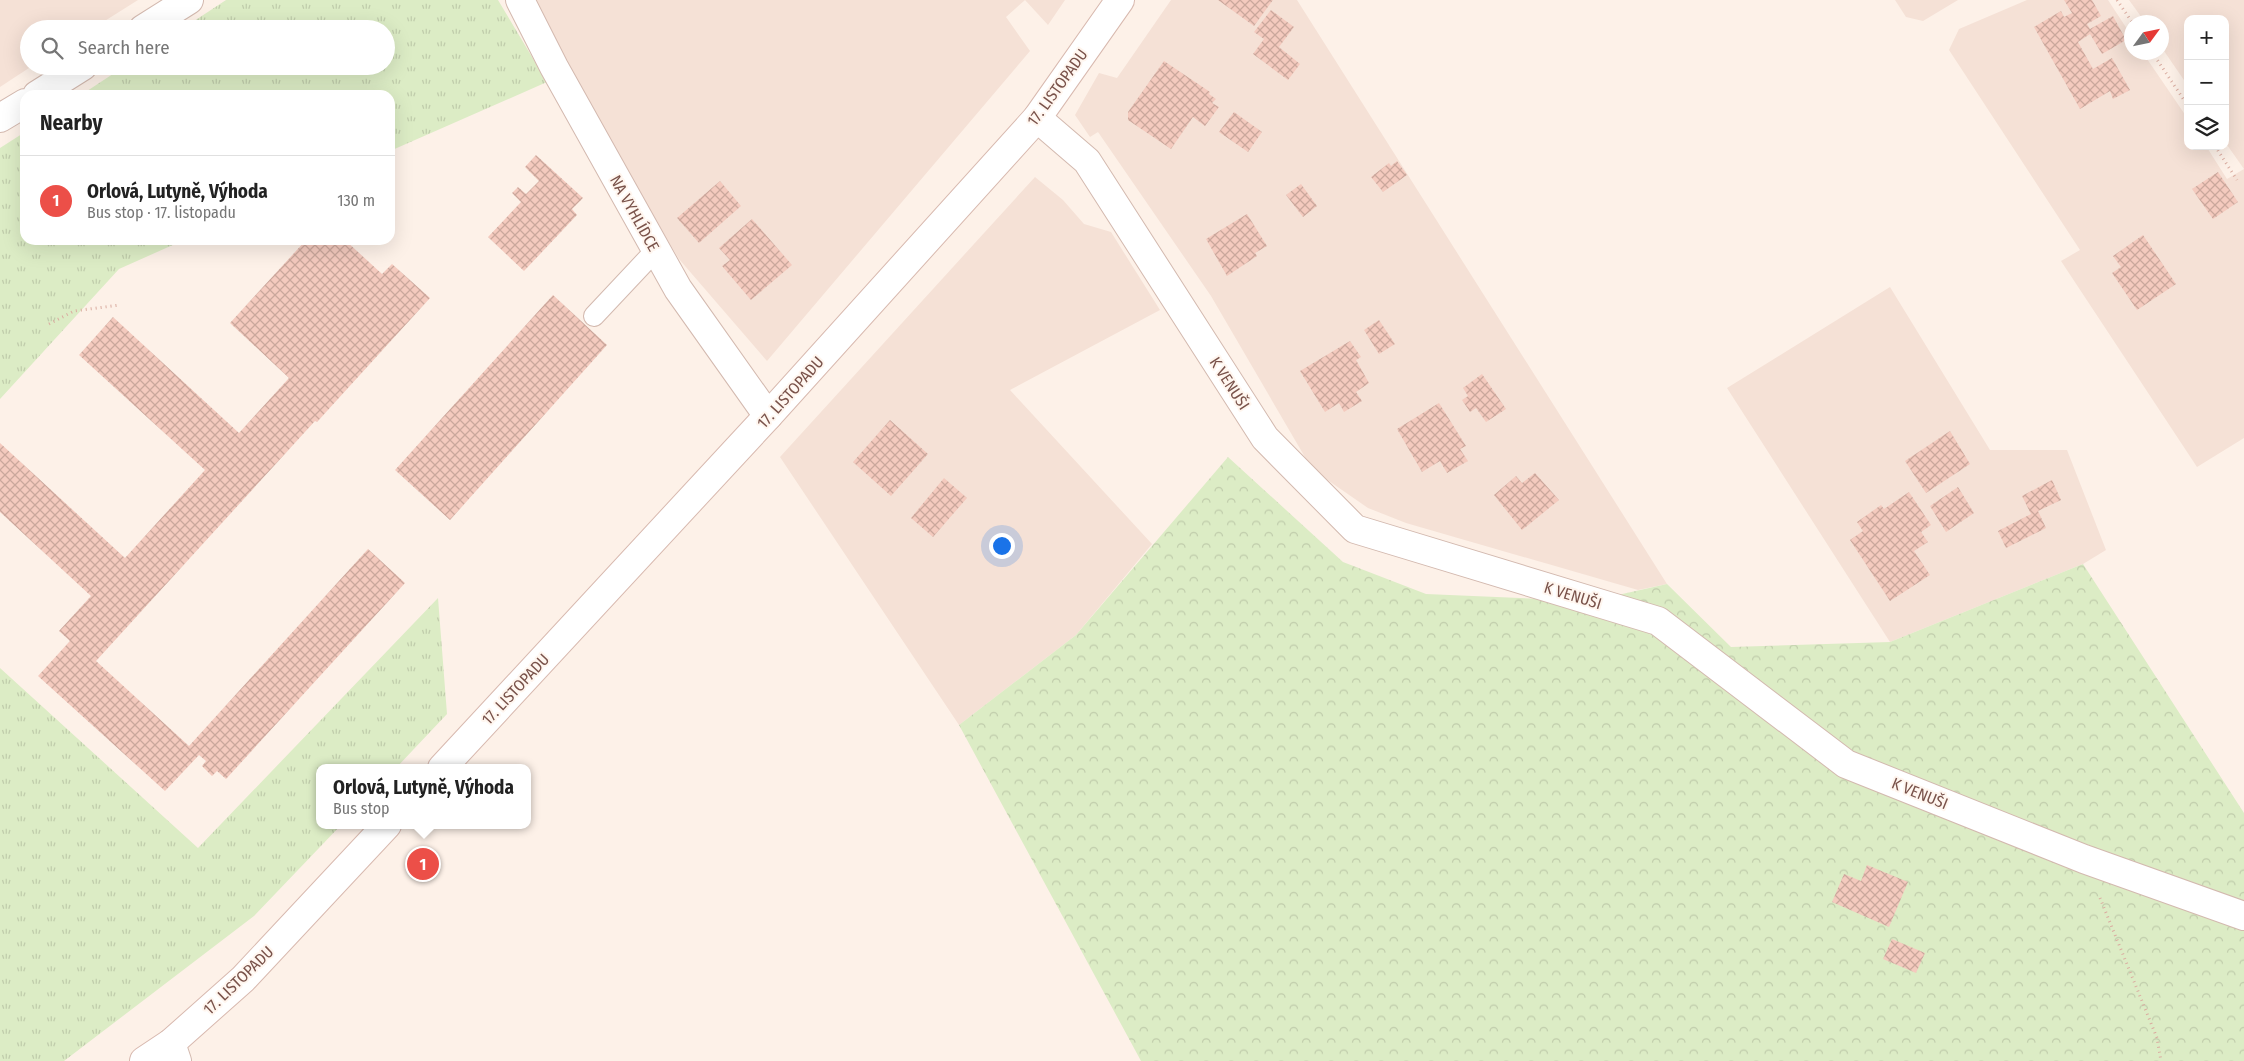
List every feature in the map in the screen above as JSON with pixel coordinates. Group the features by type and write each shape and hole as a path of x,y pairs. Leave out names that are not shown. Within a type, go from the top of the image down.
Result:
{"street":[{"path":"157,20 189,0"},
{"name":"NA VYHLÍDCE","path":"520,0 554,67 678,289 768,416"},
{"name":"17. LISTOPADU","path":"446,764 768,416 1037,118 1120,0"},
{"path":"45,90 69,75"},
{"path":"0,118 20,106"},
{"name":"K VENUŠI","path":"1037,118 1087,161 1265,438 1355,529 1658,621 1846,764 2084,859 2244,916"},
{"name":"17. LISTOPADU","path":"144,1061 174,1052 383,829"}],"lane":[{"path":"594,316 656,250"}],"path":[{"path":"2117,0 2127,15"},
{"path":"2157,60 2187,105"},
{"path":"2218,150 2237,180"},
{"path":"49,324 74,311 120,305"},
{"path":"2084,859 2157,1038 2161,1061"}],"shaded area":[{"path":"0,0 138,0 106,20 20,20 20,74 0,87"},
{"path":"533,0 1025,0 1006,17 1030,51 767,361 679,259 582,98"},
{"path":"1025,0 1065,0 1048,25"},
{"path":"1171,0 1297,0 1667,584 1638,590 1406,523 1368,508 1316,472 1309,464 1211,296 1098,132 1090,137 1075,115 1099,73 1117,78"},
{"path":"1895,0 1958,0 1923,21 1906,17"},
{"path":"2027,0 2108,0 2124,24 2124,60 2148,60 2184,113 2184,150 2209,150 2227,179 2244,169 2244,438 2197,467 2061,261 2080,250 1949,50 1959,29"},
{"path":"2129,0 2244,0 2244,169 2229,148 2229,15 2184,15 2184,80 2169,58 2169,15 2140,15"},
{"path":"1035,177 1063,200 1084,224 1111,232 1160,310 1010,390 1152,544 1076,635 959,725 780,457"},
{"path":"1890,287 1990,450 2067,450 2106,550 2083,564 1890,642 1727,388"}],"green space":[{"path":"226,0 498,0 547,82 395,149 395,90 89,90 111,75 395,75 395,20 196,20"},
{"path":"20,135 20,245 173,245 119,269 0,399 0,148"},
{"path":"1228,457 1343,562 1426,594 1591,601 1667,584 1731,647 1890,642 2083,564 2244,813 2244,1061 1141,1061 959,725 1076,635"},
{"path":"438,598 447,714 400,764 316,764 316,829 337,829 254,916 64,1061 0,1061 0,668 198,848"}],"building":[{"path":"1218,0 1273,0 1254,26"},
{"path":"2064,0 2092,0 2101,16 2087,24 2090,29 2113,16 2124,36 2124,41 2102,54 2090,34 2078,42 2093,69 2112,58 2130,90 2113,99 2110,91 2080,109 2034,27 2061,11 2064,17 2072,13"},
{"path":"1271,10 1294,27 1279,47 1300,64 1288,80 1253,54 1264,39 1254,32"},
{"path":"1164,61 1210,92 1209,94 1216,99 1212,103 1219,107 1205,126 1193,117 1171,149 1128,120 1128,112"},
{"path":"1234,112 1262,132 1248,152 1219,132"},
{"path":"536,155 583,198 572,209 577,215 524,271 488,237 521,202 512,193 518,187 526,194 539,181 525,167"},
{"path":"1397,161 1407,175 1383,192 1371,177 1389,163 1391,166"},
{"path":"2218,172 2238,202 2213,219 2192,189"},
{"path":"720,181 741,206 699,243 677,218"},
{"path":"1301,184 1317,206 1303,217 1286,195"},
{"path":"1247,214 1267,246 1255,253 1257,256 1227,276 1206,239"},
{"path":"752,219 792,265 751,300 722,266 730,260 719,248"},
{"path":"2143,235 2176,284 2137,310 2112,273 2121,267 2113,256"},
{"path":"301,245 350,245 382,274 392,264 430,298 96,661 189,746 368,549 405,583 226,779 217,771 212,776 202,766 206,761 199,755 165,791 38,676 70,641 59,631 91,596 0,512 0,443 125,558 205,470 79,355 113,317 239,433 289,378 230,323"},
{"path":"553,295 607,345 450,520 395,470"},
{"path":"1379,320 1395,344 1379,354 1364,330"},
{"path":"1350,341 1361,357 1356,360 1369,383 1356,392 1362,401 1344,412 1339,403 1325,412 1300,371"},
{"path":"1482,374 1506,409 1486,422 1476,408 1470,412 1462,400 1468,396 1463,388"},
{"path":"1439,403 1466,446 1460,449 1468,461 1447,473 1440,461 1422,472 1397,429"},
{"path":"890,420 928,454 891,496 853,462"},
{"path":"1950,431 1970,464 1926,493 1905,461"},
{"path":"1535,473 1559,500 1522,530 1494,495 1516,476 1522,483"},
{"path":"944,478 967,498 933,537 911,518"},
{"path":"2052,480 2061,500 2038,511 2046,528 2006,548 1998,531 2031,514 2022,496"},
{"path":"1958,487 1974,513 1946,532 1930,506"},
{"path":"1909,492 1931,525 1921,532 1928,542 1914,551 1930,575 1890,601 1850,540 1863,531 1857,522 1881,505 1884,509"},
{"path":"1867,865 1908,882 1889,927 1832,902 1844,874 1861,881"},
{"path":"1892,939 1925,953 1916,973 1883,959"}],"place":[{"name":"Orlová, Lutyně, Výhoda","path":"423,864"}]}
